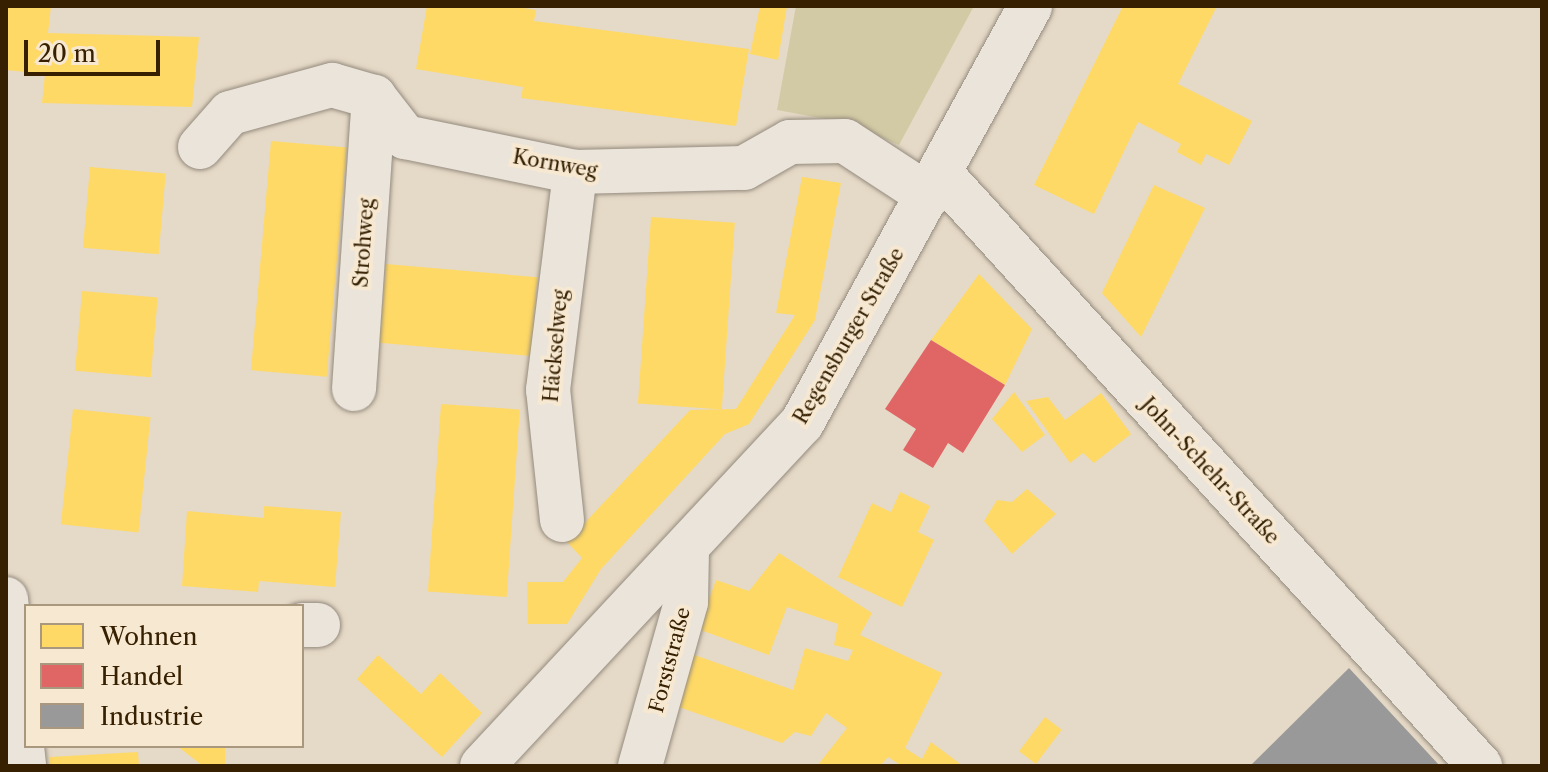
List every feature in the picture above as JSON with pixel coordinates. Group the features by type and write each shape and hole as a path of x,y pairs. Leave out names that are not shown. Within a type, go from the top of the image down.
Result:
{"street":[{"name":"Regensburger Straße","path":"482,766 687,552 802,423 935,185 1030,6"},
{"path":"200,147 230,113 332,85 374,97"},
{"name":"Kornweg","path":"374,97 405,137 575,172 744,168 790,142 845,141 935,185"},
{"name":"Strohweg","path":"354,389 374,97"},
{"name":"Häckselweg","path":"562,520 548,390 575,172"},
{"name":"John-Schehr-Straße","path":"935,185 1480,766"},
{"name":"Forststraße","path":"640,766 686,602 687,552"},
{"path":"14,622 24,766"}],"shaded area":[{"path":"796,6 974,6 899,145 848,123 777,110"}],"building: Wohnen":[{"path":"6,6 51,6 48,33 199,37 192,107 42,103 45,74 6,70"},
{"path":"427,6 510,6 536,10 534,21 749,49 736,126 521,98 523,87 416,69"},
{"path":"760,6 787,6 778,60 750,54"},
{"path":"1123,6 1217,6 1178,84 1252,121 1229,165 1206,154 1201,165 1177,152 1181,144 1138,122 1094,214 1034,185"},
{"path":"271,141 347,148 327,377 251,370"},
{"path":"90,167 166,174 159,254 83,248"},
{"path":"802,177 841,183 815,320 749,424 725,434 601,569 567,624 528,624 527,582 563,582 582,558 567,542 690,410 736,409 795,315 776,313"},
{"path":"1154,185 1205,208 1141,337 1102,293"},
{"path":"651,217 735,223 722,409 638,404"},
{"path":"386,264 537,277 531,356 379,343"},
{"path":"979,274 1032,329 1005,385 931,340"},
{"path":"82,291 158,298 151,377 75,371"},
{"path":"1014,392 1045,435 1022,452 992,419"},
{"path":"1101,393 1131,434 1094,463 1083,453 1070,463 1026,401 1048,397 1065,420"},
{"path":"441,404 520,410 507,597 428,592"},
{"path":"73,409 151,417 138,533 61,524"},
{"path":"1027,489 1056,514 1012,554 984,521 997,500 1012,502"},
{"path":"900,492 930,506 918,532 934,540 902,607 838,577 872,503 891,512"},
{"path":"264,506 341,512 335,587 259,581 258,592 182,586 187,511 264,518"},
{"path":"779,553 872,613 860,635 942,673 905,748 922,759 931,742 963,766 902,766 888,757 880,766 817,766 847,728 826,713 811,736 795,732 782,743 673,705 692,654 793,690 805,648 848,661 853,650 834,645 838,624 787,607 769,655 698,629 716,580 749,591"},
{"path":"378,655 421,694 440,673 482,713 442,757 357,679"},
{"path":"1045,717 1062,730 1036,764 1019,751"},
{"path":"180,748 225,748 225,766 203,766"},
{"path":"138,752 139,766 50,766 50,757"}],"building: Handel":[{"path":"931,340 1005,385 963,453 948,443 933,468 903,450 916,429 885,409"}],"building: Industrie":[{"path":"1349,668 1440,766 1250,766"}]}
